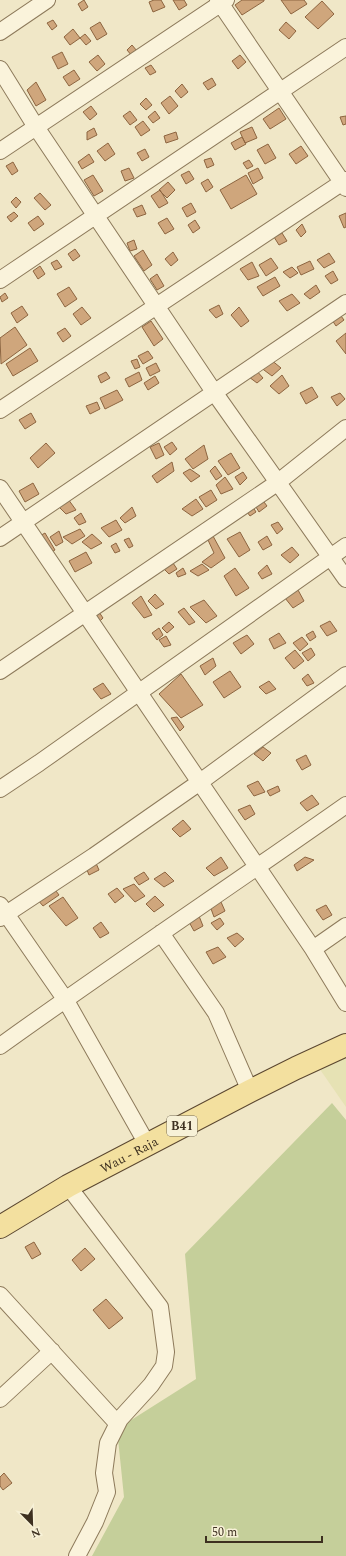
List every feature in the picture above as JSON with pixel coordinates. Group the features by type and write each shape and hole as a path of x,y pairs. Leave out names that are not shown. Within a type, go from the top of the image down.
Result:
{"main road":[{"name":"Wau - Raja","path":"0,1227 68,1186 147,1144 296,1068 346,1045"}],"street":[{"path":"0,32 47,0"},
{"path":"0,151 222,1 280,91 345,183 0,410"},
{"path":"0,280 346,47"},
{"path":"0,69 36,127 214,392 346,579"},
{"path":"0,538 346,302"},
{"path":"0,671 277,483 346,428"},
{"path":"0,488 257,868 313,948 346,1003"},
{"path":"0,789 139,693 346,546"},
{"path":"147,1144 65,999 2,912 94,856 200,782 346,675"},
{"path":"0,1046 65,999 257,868 346,805"},
{"path":"313,948 346,926"},
{"path":"162,933 216,1013 250,1091"},
{"path":"68,1186 160,1307 166,1352 164,1366 151,1386 120,1419 108,1443 104,1473 107,1492 95,1522 77,1556"},
{"path":"0,1295 118,1423"},
{"path":"0,1399 52,1351"}],"shaded area":[{"path":"346,1056 346,1107 319,1068"}],"green space":[{"path":"332,1103 346,1120 346,1556 92,1556 124,1497 117,1429 196,1379 185,1254"}],"building":[{"path":"84,0 88,7 82,11 78,4"},
{"path":"161,0 165,7 153,12 149,2"},
{"path":"173,0 184,0 187,5 179,10"},
{"path":"242,0 264,1 242,15 235,5"},
{"path":"281,0 304,0 307,4 291,14"},
{"path":"322,1 334,14 318,29 305,17"},
{"path":"53,20 57,26 52,30 47,23"},
{"path":"100,22 107,34 97,40 90,28"},
{"path":"286,22 296,31 289,39 279,30"},
{"path":"73,29 80,38 70,45 64,37"},
{"path":"85,34 91,41 86,45 80,38"},
{"path":"132,45 137,51 132,56 127,50"},
{"path":"62,52 68,64 58,69 52,57"},
{"path":"98,55 105,64 97,71 89,62"},
{"path":"240,55 246,62 238,69 232,61"},
{"path":"151,65 156,72 150,75 145,68"},
{"path":"74,70 80,79 69,86 63,77"},
{"path":"212,78 216,85 208,90 203,83"},
{"path":"36,82 46,100 36,106 27,90"},
{"path":"182,84 188,92 181,98 175,91"},
{"path":"170,96 178,106 169,114 161,103"},
{"path":"146,98 152,105 146,110 140,104"},
{"path":"91,106 97,114 90,120 83,112"},
{"path":"279,108 286,119 270,129 263,119"},
{"path":"130,111 137,120 130,125 123,116"},
{"path":"155,111 160,118 153,123 148,117"},
{"path":"346,116 346,124 343,125 340,117"},
{"path":"143,121 150,130 141,136 135,127"},
{"path":"252,127 257,138 245,143 240,132"},
{"path":"94,128 97,135 87,140 87,132"},
{"path":"176,132 178,139 166,143 164,136"},
{"path":"242,137 246,144 235,150 231,143"},
{"path":"108,143 115,154 105,161 97,151"},
{"path":"268,144 276,158 265,164 257,150"},
{"path":"301,146 308,156 296,164 289,154"},
{"path":"145,149 149,157 142,161 137,153"},
{"path":"89,154 94,162 82,169 78,162"},
{"path":"211,158 214,165 207,168 204,160"},
{"path":"249,160 253,166 247,169 243,163"},
{"path":"13,162 18,171 12,175 6,166"},
{"path":"129,168 134,178 125,181 121,171"},
{"path":"258,168 263,178 253,184 248,173"},
{"path":"189,171 194,179 186,184 181,175"},
{"path":"93,175 103,191 94,196 84,180"},
{"path":"246,175 257,194 231,209 220,190"},
{"path":"208,179 213,187 206,192 201,183"},
{"path":"168,182 175,190 167,198 159,190"},
{"path":"160,190 168,203 159,208 151,196"},
{"path":"40,193 51,205 45,210 34,198"},
{"path":"16,197 21,202 16,208 11,202"},
{"path":"191,203 196,212 187,217 182,208"},
{"path":"142,205 146,214 137,217 133,209"},
{"path":"14,212 18,216 11,222 7,217"},
{"path":"346,213 346,227 344,228 339,216"},
{"path":"38,216 44,224 34,231 28,223"},
{"path":"167,218 174,229 165,234 158,223"},
{"path":"195,220 200,228 193,233 188,225"},
{"path":"302,224 306,232 301,237 296,230"},
{"path":"282,233 287,241 279,245 274,237"},
{"path":"134,240 137,249 130,251 127,243"},
{"path":"75,249 80,256 73,261 68,254"},
{"path":"143,250 152,265 144,271 134,256"},
{"path":"173,252 178,260 171,266 165,259"},
{"path":"329,253 335,262 324,268 317,260"},
{"path":"271,258 278,268 266,276 259,265"},
{"path":"57,260 62,267 55,270 51,263"},
{"path":"310,261 314,269 301,275 297,267"},
{"path":"252,262 259,276 248,280 240,269"},
{"path":"40,266 45,274 38,279 33,271"},
{"path":"292,267 298,273 290,278 283,272"},
{"path":"333,271 338,280 331,284 325,276"},
{"path":"157,274 164,286 157,290 150,279"},
{"path":"275,277 280,286 263,296 257,287"},
{"path":"316,285 320,292 310,299 304,294"},
{"path":"69,287 77,299 65,307 57,294"},
{"path":"5,293 8,298 2,302 0,297"},
{"path":"292,294 300,303 287,311 279,301"},
{"path":"219,305 223,314 216,318 209,310"},
{"path":"22,306 28,315 17,323 11,313"},
{"path":"82,307 91,318 81,325 73,314"},
{"path":"239,307 249,321 241,327 231,315"},
{"path":"338,312 344,320 336,326 330,317"},
{"path":"151,321 163,339 154,346 142,327"},
{"path":"15,327 27,345 1,364 0,338"},
{"path":"65,328 71,336 63,342 57,333"},
{"path":"346,333 346,354 336,341"},
{"path":"30,348 38,361 13,376 6,364"},
{"path":"148,351 153,358 143,364 138,356"},
{"path":"137,359 140,367 135,369 131,361"},
{"path":"270,359 281,368 272,376 260,367"},
{"path":"156,363 160,371 150,376 146,368"},
{"path":"256,370 263,378 257,383 249,377"},
{"path":"106,372 110,378 101,383 98,376"},
{"path":"139,372 142,380 129,387 125,379"},
{"path":"282,375 289,386 279,394 270,386"},
{"path":"155,376 159,383 148,390 144,383"},
{"path":"312,387 318,397 306,404 300,393"},
{"path":"117,390 123,400 105,409 100,398"},
{"path":"340,393 345,399 337,406 331,397"},
{"path":"97,402 100,409 90,414 86,406"},
{"path":"31,413 36,422 25,429 19,420"},
{"path":"172,442 177,449 170,455 164,447"},
{"path":"46,443 55,453 38,468 30,458"},
{"path":"159,443 164,455 156,459 150,447"},
{"path":"204,445 208,459 193,469 185,459"},
{"path":"231,453 240,468 228,475 218,461"},
{"path":"172,462 174,471 157,483 152,476"},
{"path":"215,466 222,476 216,480 210,471"},
{"path":"190,469 200,476 191,482 183,473"},
{"path":"243,472 247,478 240,485 235,477"},
{"path":"225,477 233,489 221,494 216,485"},
{"path":"33,483 39,494 25,502 19,491"},
{"path":"211,490 217,500 206,507 199,497"},
{"path":"261,498 267,506 259,512 253,502"},
{"path":"68,499 76,510 66,514 57,505"},
{"path":"196,499 203,509 192,516 182,509"},
{"path":"251,504 256,512 250,516 244,508"},
{"path":"132,507 136,516 125,523 120,518"},
{"path":"81,513 86,522 79,525 74,518"},
{"path":"116,520 122,530 109,537 101,528"},
{"path":"278,522 283,529 277,534 271,525"},
{"path":"80,529 85,536 72,544 63,537"},
{"path":"59,531 63,542 56,546 50,537"},
{"path":"240,532 250,550 239,557 227,539"},
{"path":"45,533 55,550 48,554 38,537"},
{"path":"92,534 102,543 91,549 82,542"},
{"path":"213,536 225,558 211,568 202,562 214,553 208,540"},
{"path":"267,536 272,545 263,550 258,542"},
{"path":"129,538 133,546 129,548 124,540"},
{"path":"116,543 120,551 115,553 111,546"},
{"path":"292,547 299,555 290,563 281,555"},
{"path":"86,552 92,563 75,572 69,561"},
{"path":"171,560 177,569 169,574 162,567"},
{"path":"202,564 209,570 198,576 190,571"},
{"path":"267,565 272,574 262,579 258,573"},
{"path":"183,568 186,574 178,577 176,573"},
{"path":"235,568 249,588 236,596 224,576"},
{"path":"298,590 304,601 293,608 285,598"},
{"path":"155,594 164,604 156,609 148,601"},
{"path":"141,596 152,615 144,618 132,603"},
{"path":"204,600 217,616 206,623 190,607"},
{"path":"184,608 195,622 189,625 178,612"},
{"path":"99,612 103,618 98,623 91,617"},
{"path":"330,621 337,631 327,636 320,626"},
{"path":"169,622 174,627 167,633 162,628"},
{"path":"159,628 163,635 157,640 152,633"},
{"path":"313,631 316,637 310,641 306,635"},
{"path":"279,633 286,643 274,649 269,639"},
{"path":"247,635 254,644 241,654 233,643"},
{"path":"166,636 171,645 164,647 159,640"},
{"path":"302,637 308,644 300,651 293,643"},
{"path":"311,648 315,655 308,661 302,653"},
{"path":"295,650 304,661 294,669 285,658"},
{"path":"213,658 216,666 205,675 200,666"},
{"path":"230,671 241,687 224,698 213,682"},
{"path":"181,674 203,705 181,718 159,694"},
{"path":"308,674 314,683 307,686 302,679"},
{"path":"269,681 276,689 266,694 259,687"},
{"path":"103,683 111,694 101,699 93,689"},
{"path":"177,717 184,727 180,731 171,718"},
{"path":"263,747 271,753 263,761 254,754"},
{"path":"306,755 311,765 302,770 296,760"},
{"path":"258,781 265,792 254,796 247,786"},
{"path":"278,786 280,791 270,796 267,791"},
{"path":"312,795 319,804 307,811 300,803"},
{"path":"250,805 255,814 245,820 238,810"},
{"path":"183,820 191,829 180,837 172,829"},
{"path":"221,857 228,868 214,876 206,868"},
{"path":"305,857 314,860 297,871 294,865"},
{"path":"95,861 99,870 89,875 85,865"},
{"path":"144,872 149,879 139,885 134,878"},
{"path":"165,872 174,881 164,887 154,879"},
{"path":"134,884 145,896 135,902 123,889"},
{"path":"53,887 59,895 43,906 37,899"},
{"path":"117,888 124,896 115,903 108,894"},
{"path":"155,896 164,905 154,912 146,904"},
{"path":"63,897 78,918 66,926 49,906"},
{"path":"221,902 225,911 214,917 210,906"},
{"path":"326,905 332,915 323,920 316,910"},
{"path":"199,916 203,926 194,931 189,922"},
{"path":"220,918 224,924 217,930 211,923"},
{"path":"101,922 109,933 100,938 93,928"},
{"path":"237,933 244,939 235,947 227,938"},
{"path":"218,947 226,957 213,964 206,952"},
{"path":"34,1242 41,1254 32,1259 25,1247"},
{"path":"85,1248 95,1259 81,1271 72,1260"},
{"path":"106,1299 123,1318 109,1329 93,1310"},
{"path":"4,1473 12,1483 3,1490 0,1486 0,1477"}]}
